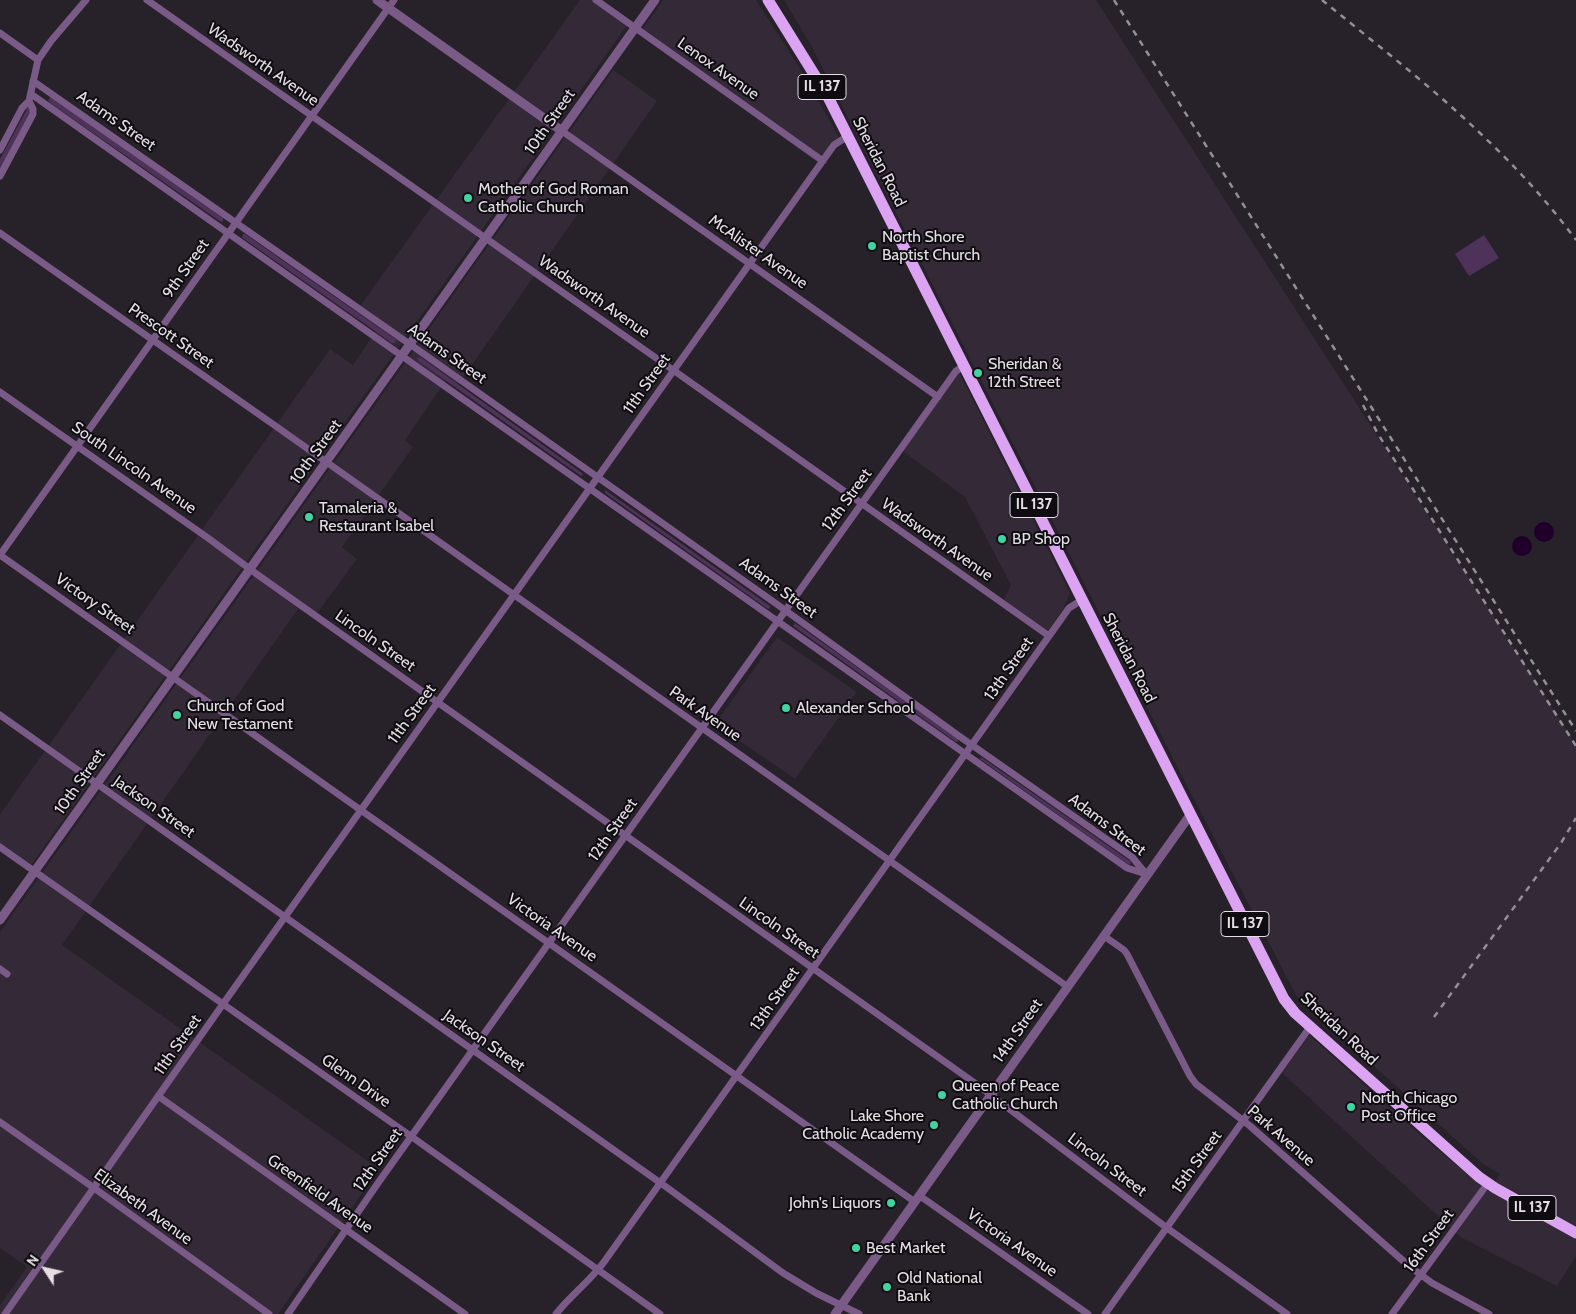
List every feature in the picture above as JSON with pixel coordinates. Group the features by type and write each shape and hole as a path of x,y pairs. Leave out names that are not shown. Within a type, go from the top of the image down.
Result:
{"highway":[{"name":"Sheridan Road","path":"768,0 827,95 1284,999 1310,1027 1488,1183 1576,1233"}],"street":[{"path":"0,176 32,114 33,109 30,97 38,60 51,41 86,0"},
{"name":"Wadsworth Avenue","path":"147,0 1049,636"},
{"path":"377,0 562,130"},
{"name":"9th Street","path":"0,555 394,0"},
{"name":"Lenox Avenue","path":"596,0 823,161"},
{"name":"10th Street","path":"0,920 654,0"},
{"path":"0,33 38,60"},
{"name":"Adams Street","path":"33,81 236,222 1132,857 1147,875"},
{"path":"0,150 22,108 30,97"},
{"name":"Adams Street","path":"30,97 229,232 1127,868 1147,875"},
{"name":"McAlister Avenue","path":"562,130 938,397"},
{"name":"11th Street","path":"5,1314 834,145 848,136"},
{"name":"Prescott Street","path":"0,233 326,462"},
{"name":"12th Street","path":"288,1314 785,610 956,371 964,366"},
{"name":"South Lincoln Avenue","path":"0,392 78,445 250,569"},
{"name":"Park Avenue","path":"326,462 1068,987"},
{"name":"Victory Street","path":"0,555 174,676"},
{"name":"Lincoln Street","path":"250,569 991,1095 1167,1228 1287,1314"},
{"name":"13th Street","path":"556,1314 598,1270 1069,608 1082,600"},
{"name":"Victoria Avenue","path":"174,676 737,1076 1088,1314"},
{"name":"Jackson Street","path":"0,715 473,1050 783,1273 810,1290 859,1314"},
{"name":"14th Street","path":"835,1314 1190,815"},
{"name":"Glenn Drive","path":"0,847 660,1314"},
{"name":"Park Avenue","path":"1104,936 1127,954 1190,1076 1196,1084 1243,1121 1409,1266 1432,1283 1489,1314"},
{"path":"0,969 7,974"},
{"name":"15th Street","path":"1105,1314 1310,1027"},
{"name":"Greenfield Avenue","path":"158,1096 465,1314"},
{"name":"Elizabeth Avenue","path":"0,1122 269,1314"},
{"name":"16th Street","path":"1392,1314 1488,1183"}],"shaded area":[{"path":"580,0 594,0 628,24 27,871 0,852 0,814 330,349 353,365 377,329 355,313"},
{"path":"663,0 756,0 799,67 839,137 819,164 640,33"},
{"path":"784,0 1096,0 1576,744 1576,1257 1557,1286 1462,1238 1282,1073 1309,1035 1425,1139 1489,1192 1500,1174 1483,1164 1297,997 1182,776 812,47"},
{"path":"613,70 657,101 457,386 447,379 405,440 413,447 342,547 357,559 315,616 300,606 62,945 379,1169 278,1314 0,1314 0,1305 27,1267 0,1248 0,932"},
{"path":"51,97 223,218 223,221 221,222 50,103 48,100"},
{"path":"28,107 31,110 0,170 0,159"},
{"path":"243,234 395,339 395,343 392,343 244,239 242,237"},
{"path":"1484,235 1499,258 1469,276 1455,254"},
{"path":"420,357 583,475 581,476 418,361 417,358"},
{"path":"957,368 1070,593 1062,611 1045,635 1003,602 1011,585 965,497 900,449"},
{"path":"605,490 770,606 770,608 768,609 605,493"},
{"path":"1540,522 1548,522 1554,528 1554,536 1548,542 1540,542 1534,536 1534,528"},
{"path":"1518,536 1526,536 1532,542 1532,550 1526,556 1518,556 1512,550 1512,542"},
{"path":"795,623 958,739 958,742 793,626"},
{"name":"Alexander School","path":"777,637 857,692 795,779 715,724"},
{"path":"981,757 1130,861 1131,864 1129,865 980,759"}],"railway":[{"path":"1114,0 1576,731"},
{"path":"1322,0 1463,117 1531,185 1576,240"},
{"path":"1363,405 1378,434 1576,746"},
{"path":"1434,1017 1561,843 1576,818"}],"place":[{"name":"Mother of God Roman Catholic Church","path":"468,198"},
{"name":"North Shore Baptist Church","path":"872,246"},
{"name":"Sheridan & 12th Street","path":"978,373"},
{"name":"Tamaleria & Restaurant Isabel","path":"309,517"},
{"name":"BP Shop","path":"1002,539"},
{"name":"Alexander School","path":"786,708"},
{"name":"Church of God New Testament","path":"177,715"},
{"name":"Queen of Peace Catholic Church","path":"942,1095"},
{"name":"North Chicago Post Office","path":"1351,1107"},
{"name":"Lake Shore Catholic Academy","path":"934,1125"},
{"name":"John's Liquors","path":"891,1203"},
{"name":"Best Market","path":"856,1248"},
{"name":"Old National Bank","path":"887,1287"}]}
